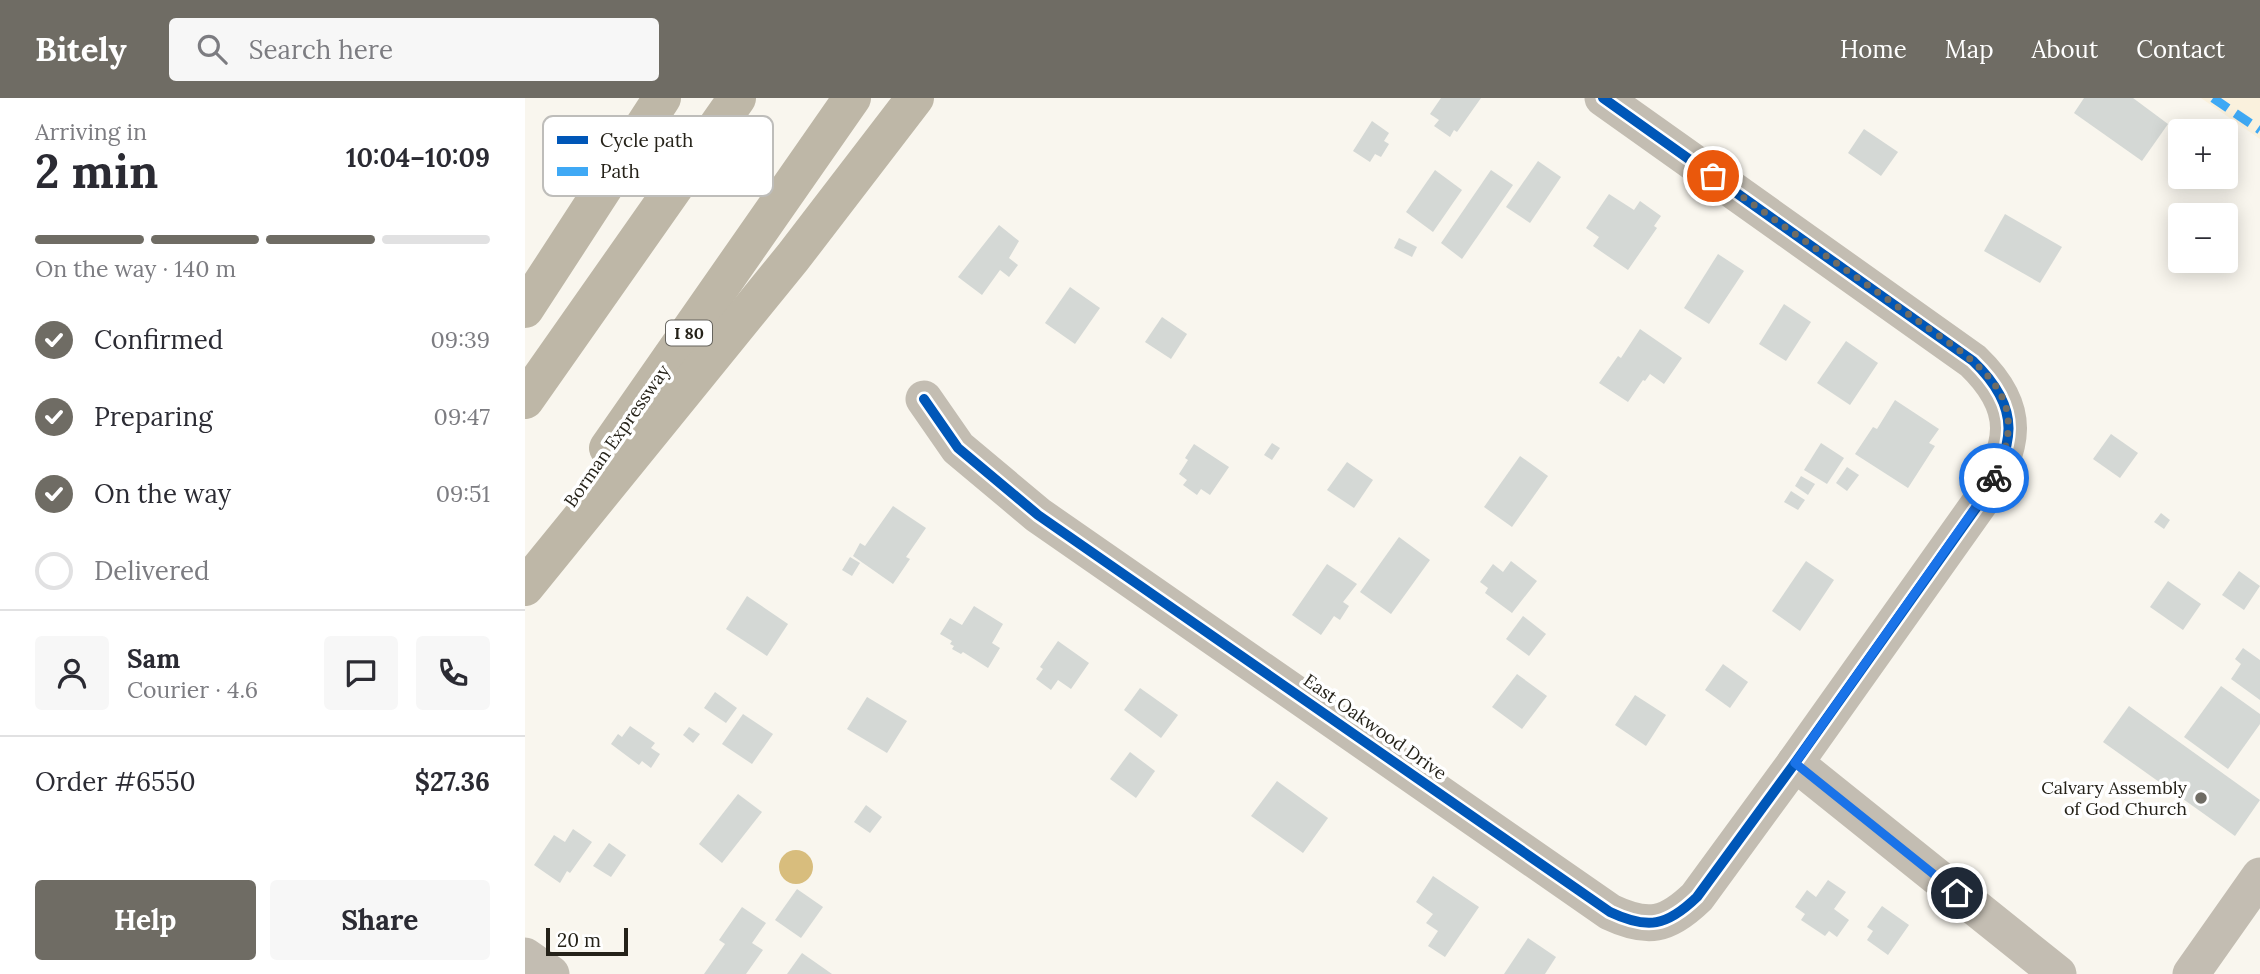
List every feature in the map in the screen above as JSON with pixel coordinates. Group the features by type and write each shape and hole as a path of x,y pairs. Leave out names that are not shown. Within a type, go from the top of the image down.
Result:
{"highway":[{"path":"651,116 663,98"},
{"path":"724,116 737,98"},
{"name":"Borman Expressway","path":"525,568 852,98"},
{"path":"525,587 793,257 915,98"},
{"path":"525,309 599,196"},
{"path":"525,400 668,196"}],"street":[{"name":"East Oakwood Drive","path":"924,399 958,448 1038,516 1610,912 1626,920 1653,924 1685,909 1697,897 1795,763 1991,483 2009,439 2010,426 2003,400 1973,361 1603,98"},
{"path":"1795,763 2058,974"},
{"path":"2191,974 2260,876"},
{"path":"525,956 551,974"}],"shaded area":[{"path":"2201,98 2260,98 2260,139 2238,124 2238,119 2231,119"},
{"path":"796,850 808,855 813,867 808,879 796,884 784,879 779,867 784,855"}],"building":[{"path":"1441,98 1481,98 1457,132 1454,130 1450,137 1434,126 1439,120 1430,114"},
{"path":"2084,98 2133,98 2168,124 2142,161 2074,113"},
{"path":"1372,121 1389,133 1384,141 1389,144 1381,157 1375,154 1370,162 1353,151"},
{"path":"1864,129 1898,152 1881,176 1848,153"},
{"path":"1538,161 1561,177 1530,223 1506,207"},
{"path":"1435,170 1462,190 1433,232 1406,212"},
{"path":"1491,170 1513,185 1462,259 1441,243"},
{"path":"1609,194 1634,210 1640,201 1661,216 1654,226 1657,228 1628,270 1593,246 1599,237 1586,228"},
{"path":"2005,214 2062,247 2040,283 1984,251"},
{"path":"999,225 1019,241 1009,258 1018,265 1009,277 1000,270 982,295 958,277"},
{"path":"1399,238 1417,247 1412,257 1394,248"},
{"path":"1718,254 1744,271 1709,324 1684,308"},
{"path":"1070,287 1100,308 1075,344 1045,323"},
{"path":"1784,304 1811,322 1786,361 1759,344"},
{"path":"1162,317 1187,334 1171,359 1145,342"},
{"path":"1640,329 1682,358 1664,384 1650,374 1628,402 1599,383 1618,356 1621,358"},
{"path":"1846,341 1878,363 1850,405 1817,383"},
{"path":"1895,400 1939,429 1929,443 1935,446 1908,488 1855,454 1873,427 1877,429"},
{"path":"2111,434 2138,453 2120,478 2093,459"},
{"path":"1272,443 1280,448 1272,460 1264,455"},
{"path":"1821,443 1844,458 1827,484 1804,470"},
{"path":"1194,444 1229,467 1210,495 1201,489 1197,495 1183,485 1187,480 1179,474"},
{"path":"1520,456 1548,476 1512,527 1484,507"},
{"path":"1347,462 1373,480 1354,508 1327,490"},
{"path":"1847,467 1859,475 1847,491 1836,483"},
{"path":"1801,476 1815,484 1808,495 1795,486"},
{"path":"1791,491 1805,500 1798,510 1784,502"},
{"path":"893,506 926,528 906,557 910,559 893,584 853,556 860,543 865,546"},
{"path":"2161,513 2170,520 2164,529 2154,522"},
{"path":"1399,537 1430,560 1391,614 1360,592"},
{"path":"850,557 860,563 852,576 842,570"},
{"path":"1511,561 1537,581 1512,613 1485,593 1488,588 1480,582 1493,564 1503,572"},
{"path":"1806,561 1834,580 1800,631 1772,611"},
{"path":"1327,564 1357,584 1343,602 1349,606 1340,620 1334,616 1321,635 1292,615"},
{"path":"2239,571 2260,586 2244,610 2222,595"},
{"path":"2168,581 2201,604 2183,630 2150,607"},
{"path":"747,596 788,624 767,656 726,629"},
{"path":"974,606 1003,624 992,643 1000,648 988,668 963,652 961,654 952,649 952,641 940,634 950,618 962,625"},
{"path":"1523,616 1546,634 1529,656 1506,639"},
{"path":"1058,641 1089,663 1071,689 1058,680 1051,690 1036,679 1043,669 1040,667"},
{"path":"2243,648 2260,660 2260,700 2231,679 2241,664 2235,659"},
{"path":"1723,664 1748,682 1730,708 1705,690"},
{"path":"1517,674 1547,696 1522,729 1492,707"},
{"path":"2221,686 2260,714 2260,724 2228,769 2184,737"},
{"path":"1140,688 1178,715 1161,738 1124,710"},
{"path":"715,692 737,708 726,723 704,708"},
{"path":"1635,695 1666,715 1646,746 1615,725"},
{"path":"867,697 907,721 887,753 847,729"},
{"path":"2129,706 2260,800 2235,836 2103,742"},
{"path":"743,714 773,734 752,764 722,744"},
{"path":"630,726 655,743 651,748 660,754 651,768 642,761 639,765 611,744 618,734 622,737"},
{"path":"689,727 700,734 693,743 683,735"},
{"path":"1130,752 1155,771 1136,798 1110,779"},
{"path":"1277,781 1328,818 1303,853 1251,816"},
{"path":"738,794 762,812 722,863 699,844"},
{"path":"866,805 882,817 870,833 854,822"},
{"path":"573,829 592,842 560,883 534,865 554,835 565,842"},
{"path":"609,843 626,855 611,877 593,866"},
{"path":"1433,876 1479,907 1445,957 1428,946 1438,931 1426,923 1433,914 1416,902"},
{"path":"1828,880 1846,892 1834,909 1849,920 1837,937 1829,931 1825,936 1801,920 1805,914 1795,907 1807,890 1816,897"},
{"path":"797,889 823,907 801,938 775,920"},
{"path":"1882,906 1909,925 1888,955 1867,940 1873,931 1867,927"},
{"path":"742,907 766,923 752,943 763,950 746,974 704,974 725,944 719,940"},
{"path":"1528,938 1556,957 1545,974 1504,974"},
{"path":"802,953 832,974 787,974"}],"marked path":[{"path":"2213,98 2260,130"}],"cycle path":[{"path":"924,399 958,448 1038,515 1610,912 1646,923 1666,919 1697,897 1981,501 2001,463 2009,429 2007,412 2000,396 1973,361 1603,98"}],"way so far":[{"path":"1713,176 1955,347 1985,372 2003,400 2010,426 2009,439 1994,478"}],"place":[{"name":"Calvary Assembly of God Church","path":"2201,798"}],"route":[{"path":"1957,893 1795,763 1994,478"}]}
